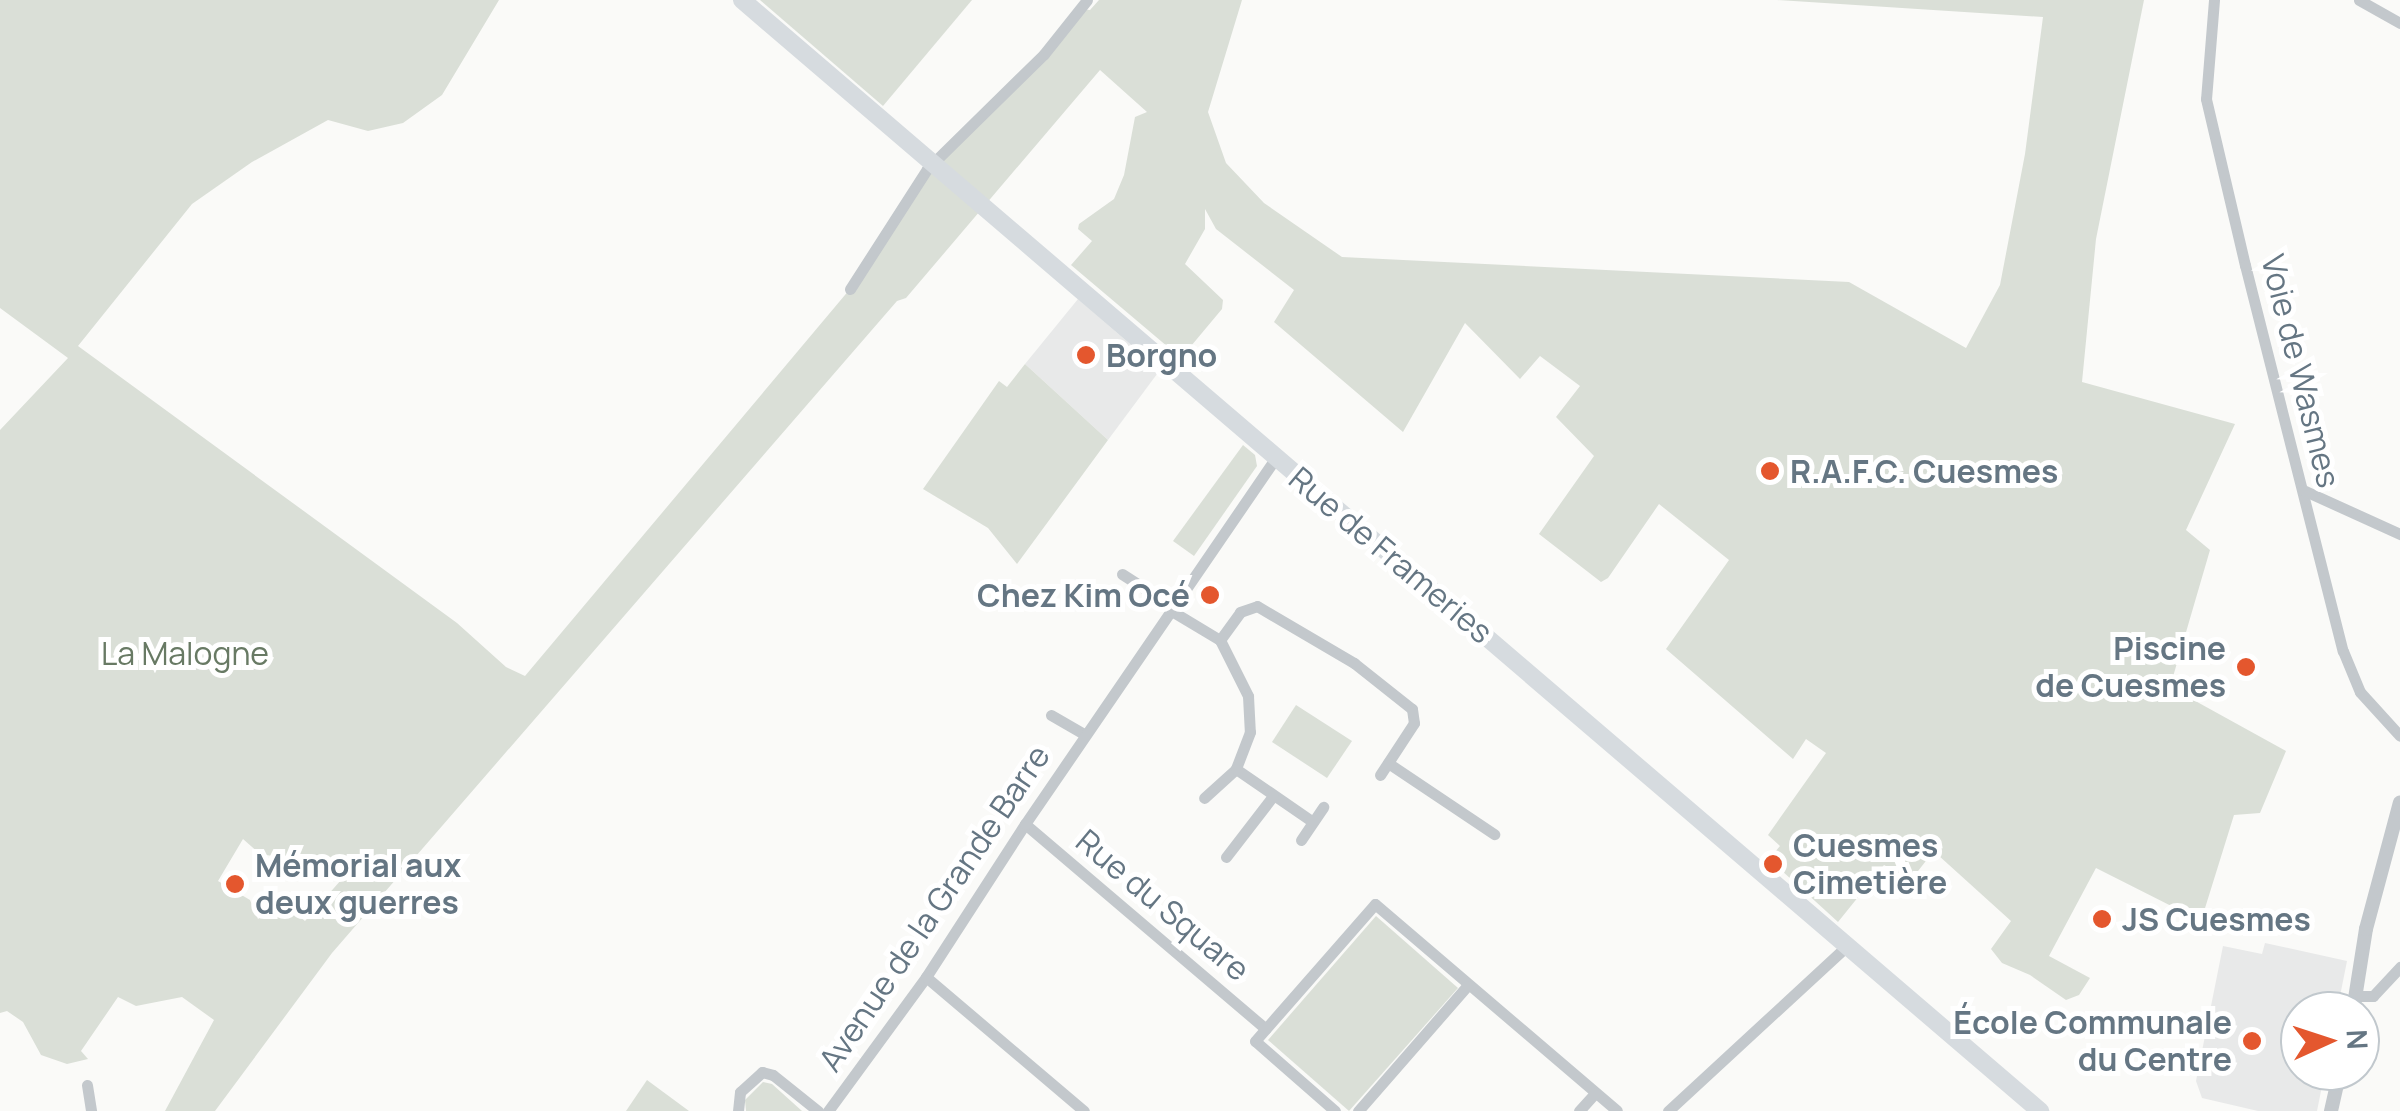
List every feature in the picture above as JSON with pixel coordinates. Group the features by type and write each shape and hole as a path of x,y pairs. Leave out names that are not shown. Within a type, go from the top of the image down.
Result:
{"main road":[{"name":"Rue de Frameries","path":"742,0 2040,1111"}],"street":[{"path":"850,288 933,163 1020,79 1087,0"},
{"name":"Voie de Wasmes","path":"2214,0 2206,99 2303,490 2353,678 2370,706 2400,736"},
{"path":"2359,0 2400,23"},
{"name":"Avenue de la Grande Barre","path":"828,1111 926,977 1025,824 1276,457"},
{"path":"2303,490 2400,534"},
{"path":"1122,574 1220,640 1248,696 1250,732 1236,769 1204,798"},
{"path":"1220,640 1240,612 1257,606 1354,663 1416,716 1380,774"},
{"name":"Avenue de la Grande Barre","path":"1052,715 1086,734"},
{"path":"1388,763 1494,834"},
{"path":"1236,769 1313,822"},
{"path":"1226,857 1273,796"},
{"path":"2356,991 2366,930 2400,802"},
{"path":"1301,840 1323,807"},
{"name":"Rue du Square","path":"1025,824 1266,1029"},
{"path":"1335,1111 1255,1041 1375,904 1617,1111"},
{"path":"1668,1111 1848,945"},
{"path":"2378,991 2400,967"},
{"path":"926,977 1084,1111"},
{"path":"1358,1111 1468,986"},
{"name":"Avenue de la Grande Barre","path":"738,1111 740,1092 762,1072 773,1075 818,1111"},
{"path":"88,1085 90,1111"},
{"path":"1579,1111 1595,1092"}],"shaded area":[{"path":"1078,299 1160,370 1108,440 1025,364"},
{"name":"École Communale du Centre","path":"2265,943 2347,961 2341,991 2280,991 2280,1091 2321,1091 2317,1111 2258,1111 2202,1098 2196,1081 2223,946 2262,954"}],"green space":[{"name":"La Malogne","path":"0,0 499,0 442,95 403,123 368,131 328,120 252,162 192,204 78,346 457,623 506,667 525,676 850,289 936,164 1080,9 1090,10 1099,0 1242,0 1208,112 1226,163 1264,203 1342,257 1849,282 1966,348 2000,285 2025,154 2043,17 1777,0 2144,0 2096,239 2082,382 2235,424 2186,530 2210,550 2170,687 2286,751 2260,813 2234,815 2201,921 2096,868 2049,956 2090,978 2079,995 2066,1000 2030,975 2002,963 1991,949 2011,921 1938,855 1929,857 1911,880 1884,865 1838,922 1769,859 1780,846 1768,835 1826,753 1806,739 1793,759 1666,649 1729,560 1659,504 1608,578 1601,582 1539,534 1594,456 1556,417 1580,386 1540,356 1520,379 1465,323 1403,432 1274,322 1294,290 1216,229 1205,209 1205,229 1185,264 1223,300 1222,309 1181,358 1071,265 1092,241 1078,229 1079,224 1114,199 1124,175 1135,117 1147,112 1100,70 906,298 897,301 332,953 215,1111 165,1111 214,1020 182,997 136,1006 118,997 81,1051 88,1059 67,1064 41,1055 23,1022 7,1011 0,1013 0,430 68,358 0,308","holes":["243,839 260,854 304,861 333,858 348,872 305,921 283,903 258,919 250,900 218,881"]},
{"path":"760,0 972,0 883,106"},
{"path":"1025,364 1108,440 1017,564 988,528 923,489 999,381 1007,387"},
{"path":"1243,445 1255,455 1257,466 1194,556 1173,541"},
{"path":"1296,705 1352,741 1327,778 1272,742"},
{"path":"1376,916 1458,988 1349,1111 1268,1040"},
{"path":"647,1080 689,1111 626,1111"},
{"path":"763,1082 772,1084 802,1111 746,1111 745,1100"}],"place":[{"name":"Borgno","path":"1086,355"},
{"name":"R.A.F.C. Cuesmes","path":"1770,471"},
{"name":"Chez Kim Océ","path":"1210,595"},
{"name":"Piscine de Cuesmes","path":"2246,667"},
{"name":"Cuesmes Cimetière","path":"1773,864"},
{"name":"Mémorial aux deux guerres","path":"235,884"},
{"name":"JS Cuesmes","path":"2102,919"},
{"name":"École Communale du Centre","path":"2252,1041"}]}
